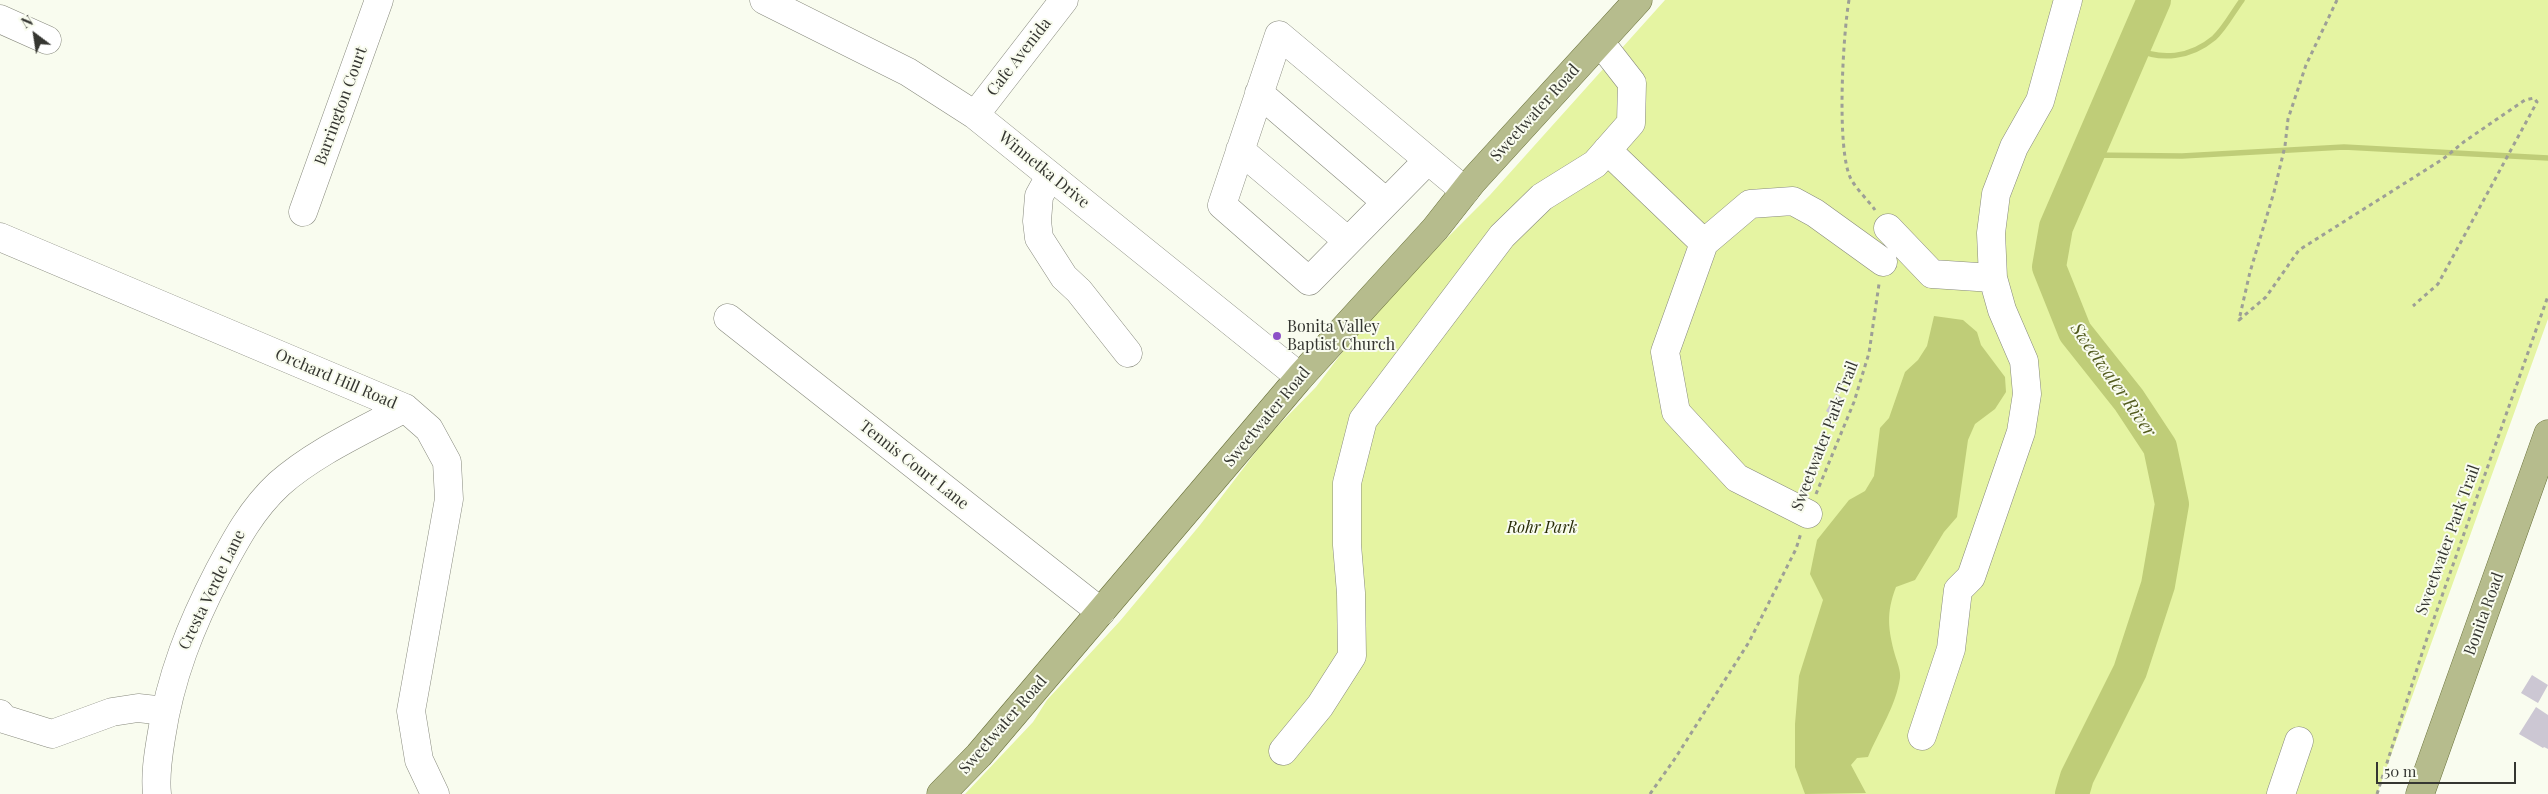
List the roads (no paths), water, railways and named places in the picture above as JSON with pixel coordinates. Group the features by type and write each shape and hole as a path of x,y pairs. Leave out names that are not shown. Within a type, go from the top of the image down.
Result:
{"main road":[{"name":"Sweetwater Road","path":"941,794 979,755 1300,377 1435,229 1465,191 1638,0"},
{"name":"Bonita Road","path":"2420,794 2548,434"}],"street":[{"name":"Barrington Court","path":"303,212 379,0"},
{"name":"Winnetka Drive","path":"764,0 908,72 975,115 1300,377"},
{"name":"Cafe Avenida","path":"975,115 1064,0"},
{"path":"1922,736 1950,649 1958,590 1971,577 2021,432 2027,394 2024,361 2002,310 1993,278 1991,233 1996,194 2014,146 2040,101 2068,0"},
{"path":"0,19 47,40"},
{"path":"1428,160 1309,280 1222,205 1279,34 1465,191"},
{"path":"1283,751 1320,706 1352,656 1351,593 1346,545 1347,483 1363,420 1502,236 1542,197 1595,164 1631,123 1632,83 1600,42"},
{"path":"1259,93 1386,202"},
{"path":"1240,150 1348,241"},
{"path":"1608,150 1704,243"},
{"path":"1050,176 1039,196 1037,220 1039,238 1064,277 1079,291 1128,353"},
{"path":"1808,514 1737,478 1676,412 1665,352 1704,243 1750,204 1793,201 1815,213 1883,262"},
{"path":"1888,228 1932,274 1993,278"},
{"name":"Orchard Hill Road","path":"0,237 405,408 429,429 446,462 449,499 411,711 419,760 435,794"},
{"name":"Tennis Court Lane","path":"728,318 1101,612"},
{"name":"Cresta Verde Lane","path":"157,794 157,772 165,711 181,653 194,621 229,550 251,515 264,499 295,471 405,408"},
{"path":"0,714 4,719 52,734 112,712 138,708 165,711"},
{"path":"2281,794 2299,741"}],"waterway":[{"name":"Sweetwater River","path":"2072,794 2077,777 2130,671 2158,585 2172,504 2160,447 2129,400 2075,332 2049,267 2056,227 2154,0"},
{"path":"2134,48 2155,55 2165,56 2195,50 2205,45 2218,34 2242,0"},
{"path":"2087,155 2182,156 2344,147 2548,158"}],"place":[{"name":"Bonita Valley Baptist Church","path":"1277,336"}],"park label":[{"name":"Rohr Park","path":"1542,528"}]}
